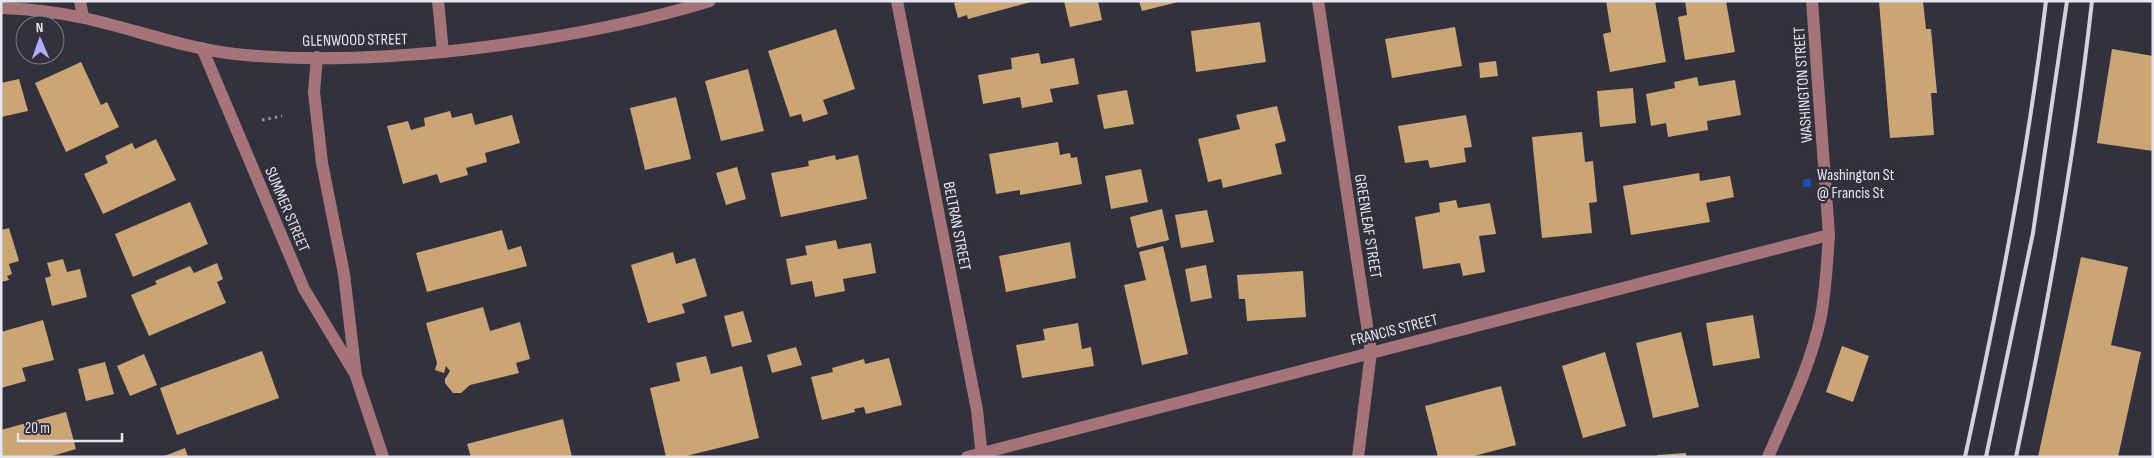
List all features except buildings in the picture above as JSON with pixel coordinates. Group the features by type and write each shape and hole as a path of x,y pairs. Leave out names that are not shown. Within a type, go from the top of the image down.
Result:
{"street":[{"path":"80,1 83,17"},
{"path":"438,1 443,52"},
{"name":"GLENWOOD STREET","path":"7,6 83,17 202,48 267,57 317,57 400,56 566,36 639,20 710,1"},
{"name":"BELTRAN STREET","path":"898,1 977,410 982,455"},
{"name":"GREENLEAF STREET","path":"1318,1 1371,352 1358,457"},
{"name":"WASHINGTON STREET","path":"1768,457 1805,371 1814,342 1821,315 1829,235 1812,1"},
{"name":"SUMMER STREET","path":"202,48 304,289 356,376"},
{"name":"SUMMER STREET","path":"317,57 314,92 322,163 344,274 356,376 382,457"},
{"name":"FRANCIS STREET","path":"967,457 982,455 1371,352 1829,235"}],"path":[{"path":"262,120 282,116"}],"railway":[{"path":"1965,457 2011,230 2039,58 2046,1"},
{"path":"1986,457 2033,233 2067,1"},
{"path":"2016,457 2060,230 2092,1"}],"place":[{"name":"Washington St @ Francis St","path":"1807,183"}]}
